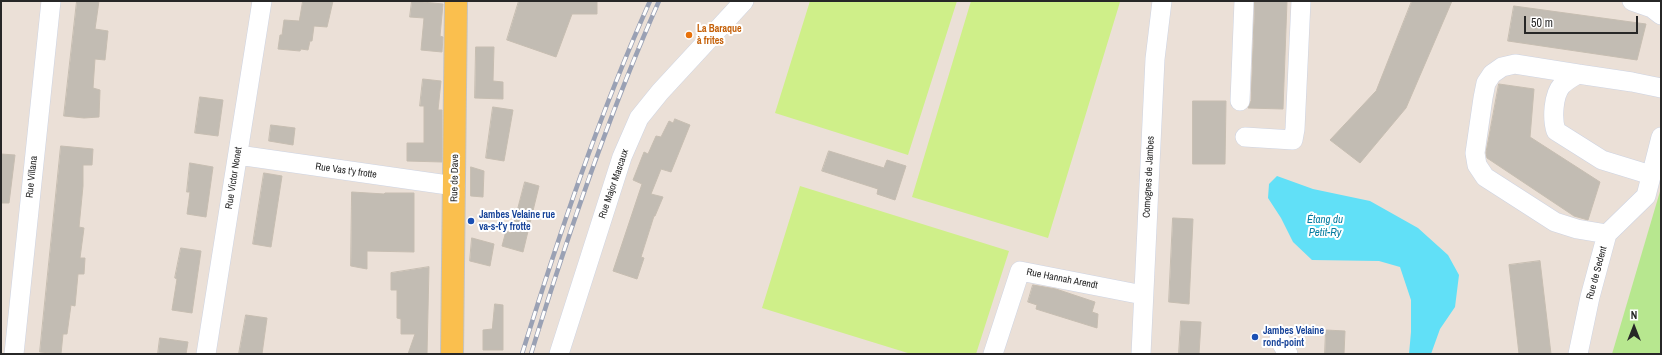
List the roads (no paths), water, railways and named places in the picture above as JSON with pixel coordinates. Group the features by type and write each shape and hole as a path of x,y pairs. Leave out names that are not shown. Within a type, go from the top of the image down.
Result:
{"main road":[{"name":"Rue de Dave","path":"452,354 456,1"}],"street":[{"name":"Rue Villana","path":"14,354 24,249 52,1"},
{"name":"Rue Victor Nonet","path":"206,354 262,1"},
{"name":"Rue Major Mascaux","path":"559,354 622,157 639,118 660,92 744,1"},
{"name":"Comognes de Jambes","path":"1141,354 1142,296 1155,59 1162,1"},
{"path":"1240,101 1244,1"},
{"path":"1245,137 1293,140 1295,129 1301,1"},
{"path":"1632,1 1652,8 1661,15"},
{"path":"1607,234 1577,229 1555,222 1485,177 1477,165 1475,153 1486,83 1492,74 1502,67 1515,64 1632,82 1661,88"},
{"path":"1578,74 1561,86 1556,98 1553,123 1556,131 1602,160 1652,175"},
{"name":"Rue de Sedent","path":"1578,354 1590,297 1607,234 1646,196 1661,137"},
{"name":"Rue Vas t'y frotte","path":"238,155 455,186"},
{"name":"Rue Hannah Arendt","path":"993,354 1020,271 1142,296"}],"water":[{"name":"Étang du Petit-Ry","path":"1277,176 1313,189 1370,201 1418,228 1448,255 1459,275 1455,307 1440,329 1431,354 1409,354 1411,300 1400,267 1379,261 1312,260 1293,242 1281,218 1268,198 1269,184"}],"railway":[{"path":"522,354 550,265 597,131 631,44 650,1"},
{"path":"531,354 574,220 640,44 659,1"}],"place":[{"name":"La Baraque à frites","path":"689,35"},
{"name":"Jambes Velaine rue va-s-t'y frotte","path":"471,221"},
{"name":"Jambes Velaine rond-point","path":"1255,337"}]}
